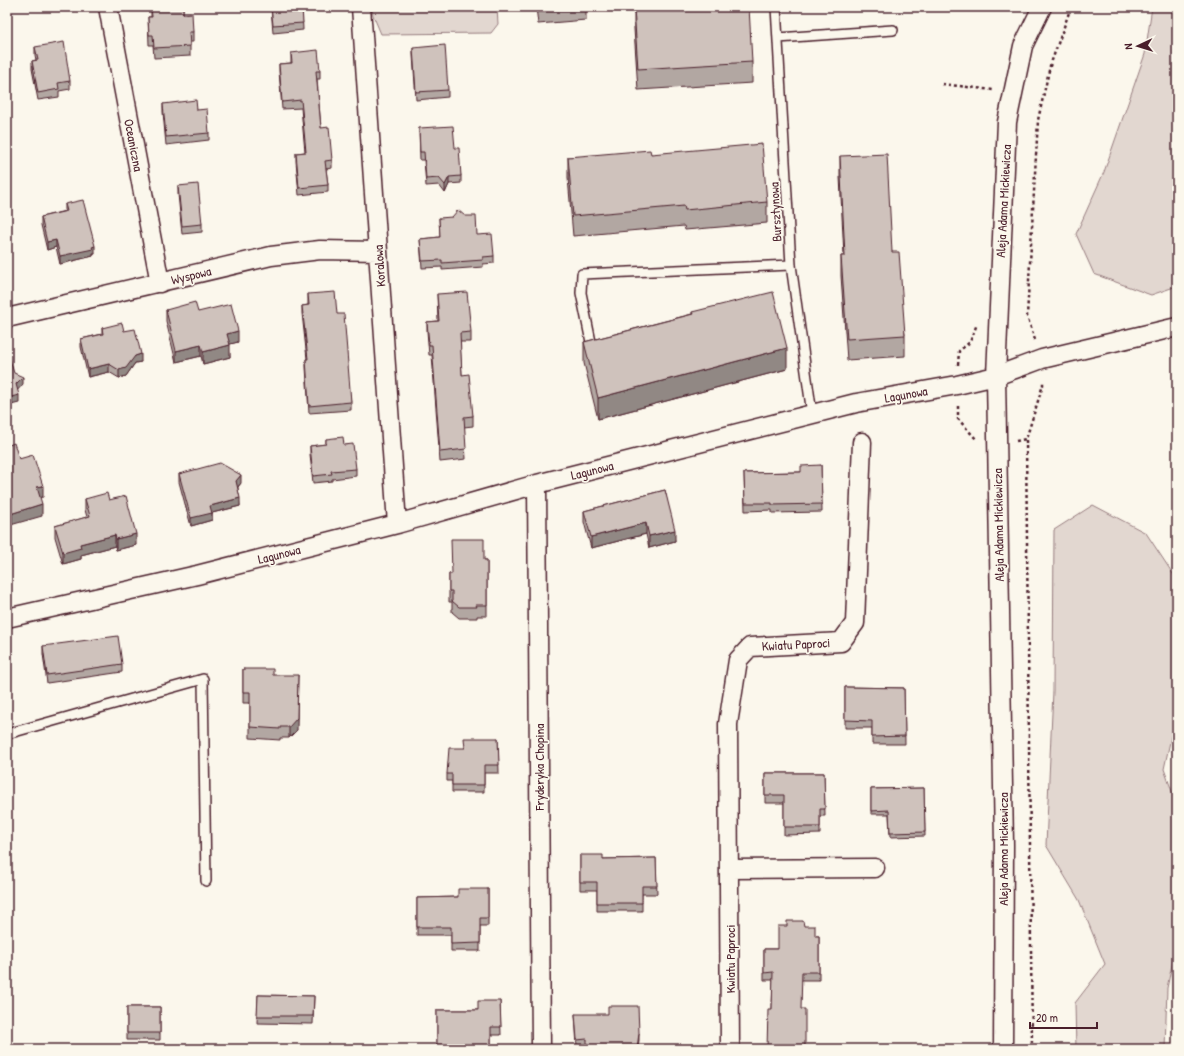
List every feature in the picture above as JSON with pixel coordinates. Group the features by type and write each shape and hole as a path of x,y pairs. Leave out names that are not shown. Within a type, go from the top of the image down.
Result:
{"street":[{"name":"Oceaniczna","path":"108,7 160,283"},
{"name":"Koralowa","path":"361,7 397,524"},
{"name":"Aleja Adama Mickiewicza","path":"1004,1049 1004,845 996,376 1007,122 1024,46 1042,7"},
{"name":"Wyspowa","path":"7,318 271,256 320,250 378,251"},
{"name":"Lagunowa","path":"7,618 197,575 397,524 537,484 812,414 856,403 957,385 996,376 1042,359 1177,327"},
{"name":"Kwiatu Paproci","path":"730,1049 728,724 738,660 750,646 841,642 855,623 862,442"},
{"name":"Fryderyka Chopina","path":"537,484 541,1049"},
{"path":"729,870 875,868"}],"lane":[{"name":"Bursztynowa","path":"776,7 791,265 812,414"},
{"path":"778,38 893,30"},
{"path":"591,342 581,293 582,274 791,265"},
{"path":"7,734 203,679 206,882"}],"path":[{"path":"1032,1049 1026,440 1043,385 1042,359 1027,316 1038,120 1050,66 1071,7"},
{"path":"942,84 1013,93"}],"shaded area":[{"path":"372,7 497,7 498,24 491,33 381,34 373,15"},
{"path":"1152,7 1177,7 1177,286 1151,295 1094,274 1076,234 1104,172 1145,54"},
{"path":"1093,505 1146,533 1177,580 1177,710 1164,769 1177,805 1177,926 1176,946 1167,988 1165,1049 1076,1049 1075,1003 1105,964 1079,900 1046,845 1053,691 1054,530"}],"building":[{"path":"151,7 183,7 183,14 192,13 193,32 189,32 190,46 154,48 153,35 149,35 148,17 152,17"},
{"path":"271,7 302,7 303,23 273,25"},
{"path":"749,7 752,62 638,69 634,8"},
{"path":"64,42 70,81 58,83 59,89 38,93 32,61 38,60 35,47"},
{"path":"445,45 448,90 416,92 413,48"},
{"path":"318,50 320,71 316,71 321,128 329,127 332,160 325,161 328,185 299,188 296,153 306,152 301,100 282,102 279,64 292,63 291,53"},
{"path":"196,100 197,110 207,109 209,133 166,137 163,104"},
{"path":"453,126 455,148 459,148 461,176 449,177 445,185 439,178 426,179 424,152 420,152 419,128"},
{"path":"762,144 767,202 685,210 684,206 573,216 568,157 650,150 651,154"},
{"path":"887,154 892,252 899,252 905,335 847,339 841,256 845,256 840,156"},
{"path":"198,184 202,224 182,226 178,186"},
{"path":"83,200 95,246 92,247 93,249 60,256 56,240 47,242 41,217 67,211 65,204"},
{"path":"458,210 465,216 476,216 477,235 492,234 494,256 483,257 483,260 442,263 442,260 422,261 420,239 440,237 439,218 452,217"},
{"path":"335,292 337,314 344,314 351,402 309,406 306,359 308,359 302,306 309,305 308,294"},
{"path":"467,292 471,332 460,333 462,375 469,374 473,416 464,417 466,449 440,452 432,345 429,345 427,322 439,321 437,294"},
{"path":"773,292 787,348 598,398 584,342 693,314 692,312"},
{"path":"195,302 198,312 231,304 238,331 227,334 230,345 203,352 201,345 176,351 166,310"},
{"path":"122,323 124,331 135,329 141,354 135,356 126,368 119,370 109,364 88,369 81,339 103,334 102,328"},
{"path":"10,360 14,373 23,377 16,384 19,395 7,398 7,361"},
{"path":"343,437 344,445 353,444 356,469 331,471 332,474 313,476 310,446 326,444 326,439"},
{"path":"14,443 19,459 33,455 43,486 37,487 42,504 7,515 7,446"},
{"path":"220,463 241,475 236,481 240,498 210,506 212,513 191,518 179,474"},
{"path":"821,465 822,504 772,505 772,503 745,503 744,473 801,472 801,466"},
{"path":"665,490 675,530 649,536 646,523 591,537 584,511"},
{"path":"107,493 109,500 126,496 136,534 116,539 115,535 80,544 81,548 63,553 55,526 90,516 85,499"},
{"path":"451,539 484,539 484,560 487,560 487,605 476,605 477,607 459,607 452,601 452,591 449,591 449,574 452,574"},
{"path":"118,636 122,664 47,675 43,646"},
{"path":"243,669 273,669 273,675 298,675 297,718 289,727 280,727 280,729 250,727 250,692 243,692"},
{"path":"845,687 904,688 905,736 872,737 872,721 845,720"},
{"path":"464,738 498,738 499,765 484,765 484,785 452,785 452,774 447,774 449,748 465,748"},
{"path":"765,773 824,773 825,809 820,809 820,827 784,827 784,795 765,795"},
{"path":"924,788 925,832 890,833 889,810 871,811 871,789"},
{"path":"580,855 603,855 603,859 656,858 657,886 642,886 642,903 597,903 597,882 580,882"},
{"path":"458,889 488,889 488,918 480,918 480,943 451,944 451,927 417,927 417,898 458,897"},
{"path":"787,921 803,921 804,926 815,926 815,936 819,936 819,972 802,972 801,1009 805,1009 805,1049 767,1049 768,1009 772,1009 773,972 764,973 764,949 778,949 778,926 787,926"},
{"path":"258,995 314,996 313,1016 257,1016"},
{"path":"478,1001 500,1001 501,1027 491,1027 491,1049 450,1049 450,1045 437,1045 437,1010 478,1010"},
{"path":"608,1006 638,1006 639,1033 637,1049 587,1049 587,1039 577,1040 575,1014 608,1014"},
{"path":"127,1007 160,1007 160,1033 127,1033"}]}
